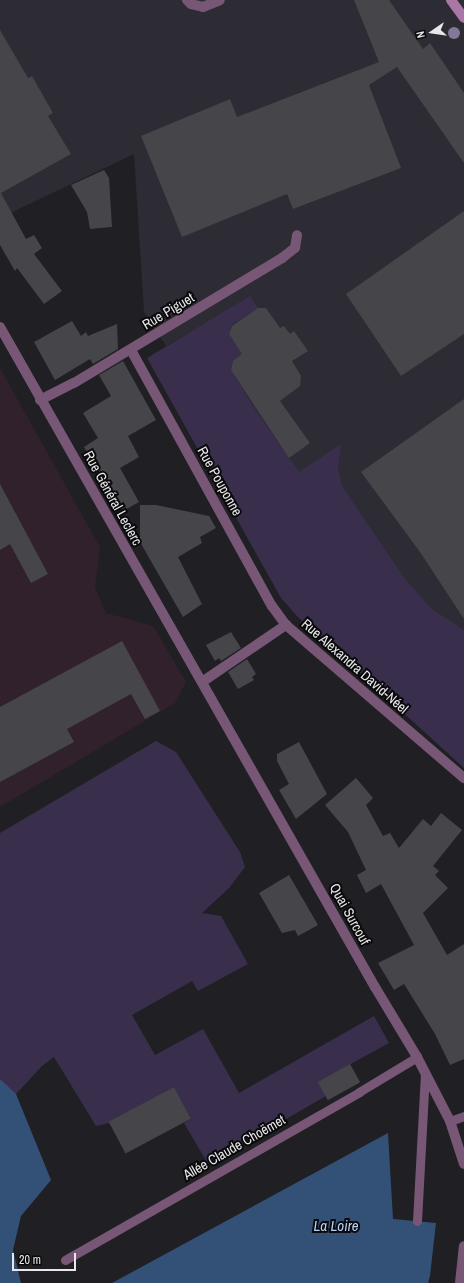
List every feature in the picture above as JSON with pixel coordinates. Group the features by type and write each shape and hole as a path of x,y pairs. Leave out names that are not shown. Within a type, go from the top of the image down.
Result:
{"street":[{"path":"187,0 190,4 204,7 220,0"},
{"path":"451,0 464,18"},
{"name":"Rue Piguet","path":"40,400 74,383 131,350 282,258 295,248 297,235"},
{"name":"Rue Général Leclerc","path":"0,327 40,400 202,682"},
{"name":"Rue Pouponne","path":"131,350 272,606 286,625"},
{"name":"Rue Alexandra David-Néel","path":"202,682 286,625 464,778"},
{"name":"Quai Surcouf","path":"202,682 425,1073 450,1122 464,1164"},
{"path":"460,1283 464,1246"}],"lane":[{"name":"Allée Claude Choëmet","path":"65,1260 352,1096 416,1057"},
{"path":"417,1221 425,1073"},
{"path":"450,1122 464,1116"}],"shaded area":[{"path":"0,0 464,0 464,694 190,332 166,346 150,322 144,312 134,154 0,218"},
{"path":"250,296 258,308 232,325 229,334 242,354 233,361 231,370 255,409 299,472 341,444 338,468 342,486 405,579 432,609 464,630 464,768 298,617 281,598 147,358"},
{"path":"0,368 100,547 95,587 106,613 153,626 186,682 175,703 0,807"},
{"path":"156,741 176,752 240,852 245,867 229,888 202,913 221,916 248,964 198,991 192,981 132,1015 155,1055 203,1029 239,1093 374,1016 389,1043 318,1082 326,1096 208,1164 184,1123 191,1119 174,1087 109,1123 96,1126 54,1057 42,1066 16,1094 0,1098 0,833"}],"water":[{"path":"0,1079 16,1094 51,1180 21,1216 13,1250 21,1283 0,1283"},
{"name":"La Loire","path":"388,1133 393,1219 436,1223 428,1283 112,1283"}],"building":[{"path":"354,0 389,0 423,49 430,43 464,93 464,163 397,67 369,85 401,168 293,209 287,194 182,237 141,136 230,99 237,117 379,62"},
{"path":"0,30 28,78 32,76 53,113 48,116 71,154 1,193 26,239 34,235 42,248 34,254 62,291 44,304 17,268 15,271 0,245"},
{"path":"104,170 109,178 112,227 90,229 87,212 71,185"},
{"path":"464,211 464,334 401,376 346,294"},
{"path":"258,308 266,308 280,328 284,326 290,334 294,331 308,351 292,361 301,376 300,386 280,401 310,443 289,458 231,370 233,361 242,354 229,334 232,326"},
{"path":"72,321 81,336 86,332 88,336 117,324 118,349 93,364 90,359 55,380 34,342"},
{"path":"123,361 156,420 128,436 139,457 120,468 139,502 123,511 84,447 98,438 83,413 111,396 99,375"},
{"path":"464,399 464,619 420,552 361,472"},
{"path":"0,484 48,574 31,583 10,544 0,550"},
{"path":"140,505 156,505 209,516 216,528 200,537 202,543 178,557 202,604 183,617 140,542"},
{"path":"231,632 241,648 221,661 219,658 215,661 206,645"},
{"path":"122,641 160,711 145,719 131,694 67,729 74,742 0,782 0,707"},
{"path":"247,659 256,674 252,677 254,680 238,689 228,672"},
{"path":"299,742 327,794 296,819 279,790 289,784 277,761 277,754"},
{"path":"356,778 373,798 366,805 383,836 390,833 399,848 423,819 431,826 441,813 462,830 433,866 439,871 435,875 448,888 423,913 447,955 464,944 464,1059 450,1065 435,1034 404,984 394,990 378,963 414,945 381,884 366,893 357,875 366,870 348,832 325,805"},
{"path":"289,875 318,925 298,936 295,930 282,933 259,893"},
{"path":"350,1064 360,1082 328,1100 318,1082"},
{"path":"174,1087 191,1119 126,1154 109,1122"}]}
